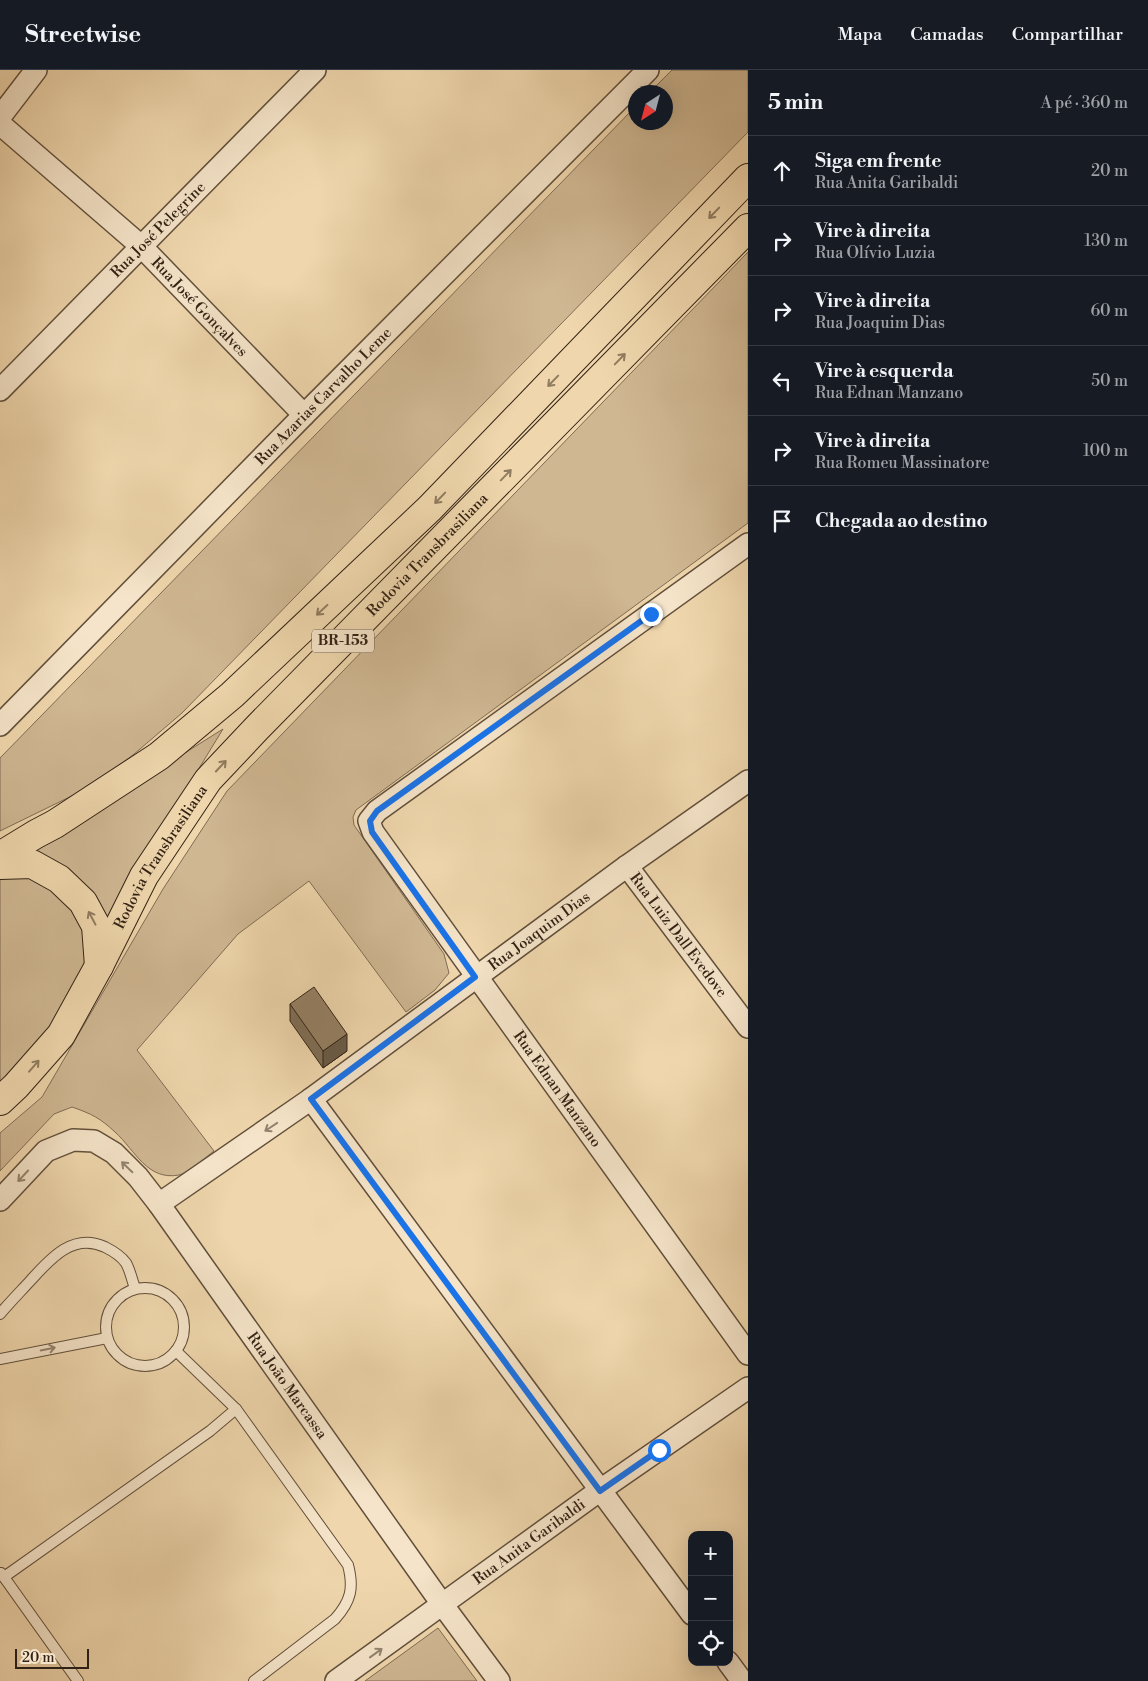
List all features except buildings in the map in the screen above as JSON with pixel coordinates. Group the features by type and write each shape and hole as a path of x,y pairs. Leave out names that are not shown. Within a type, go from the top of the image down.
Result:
{"highway":[{"name":"Rodovia Transbrasiliana","path":"0,856 55,824 159,756 232,695 430,508 748,178"},
{"name":"Rodovia Transbrasiliana","path":"0,1101 16,1086 60,1035 99,966 144,876 208,780 748,228"},
{"path":"0,865 32,864 59,879 83,902 96,926 99,966"}],"street":[{"path":"0,117 36,70"},
{"name":"Rua José Pelegrine","path":"0,390 315,70"},
{"name":"Rua Azarias Carvalho Leme","path":"0,725 304,415 648,70"},
{"name":"Rua José Gonçalves","path":"0,124 141,246 304,415"},
{"name":"Rua Ednan Manzano","path":"748,544 377,811 370,821 372,832 748,1354"},
{"name":"Rua Joaquim Dias","path":"159,1204 311,1099 627,866 748,781"},
{"name":"Rua Luiz Dall Evedove","path":"627,866 748,1027"},
{"path":"311,1099 688,1609"},
{"name":"Rua João Marcassa","path":"0,1200 46,1152 73,1140 94,1141 114,1153 138,1177 159,1204 442,1604 499,1681"},
{"name":"Rua Anita Garibaldi","path":"336,1681 600,1491 748,1388"},
{"path":"731,1666 742,1681"}],"lane":[{"path":"0,1314 48,1261 59,1251 72,1245 87,1243 102,1246 115,1252 126,1263 135,1288"},
{"path":"135,1288 160,1290 171,1297 179,1306 183,1317 182,1341 176,1351 167,1359 157,1364 145,1366 134,1364 122,1358 113,1349 108,1338 106,1325 108,1313 114,1302 124,1293 135,1288"},
{"path":"0,1358 108,1338"},
{"path":"176,1351 236,1409 340,1552 348,1565 352,1580 345,1608 335,1620 254,1681"},
{"path":"78,1681 2,1574 210,1431 236,1409"}],"shaded area":[{"path":"672,70 748,70 748,132 182,713 133,755 88,788 0,831 0,758 628,114 628,130 673,130 673,85 657,85"},
{"path":"748,252 748,523 356,810 353,817 354,825 444,954 449,973 435,990 406,1012 309,881 238,934 137,1050 214,1151 183,1174 168,1176 158,1173 142,1162 105,1123 90,1114 72,1107 54,1114 0,1171 0,1133 42,1097 163,889 227,791"},
{"path":"223,729 132,870 107,926 28,852 79,825"},
{"path":"24,870 63,891 87,925 90,954 67,1005 34,1052 0,1086 0,872"},
{"path":"438,1628 477,1681 365,1681"}],"route":[{"path":"651,614 377,811 370,821 372,832 475,977 311,1099 600,1491 659,1450"}]}
